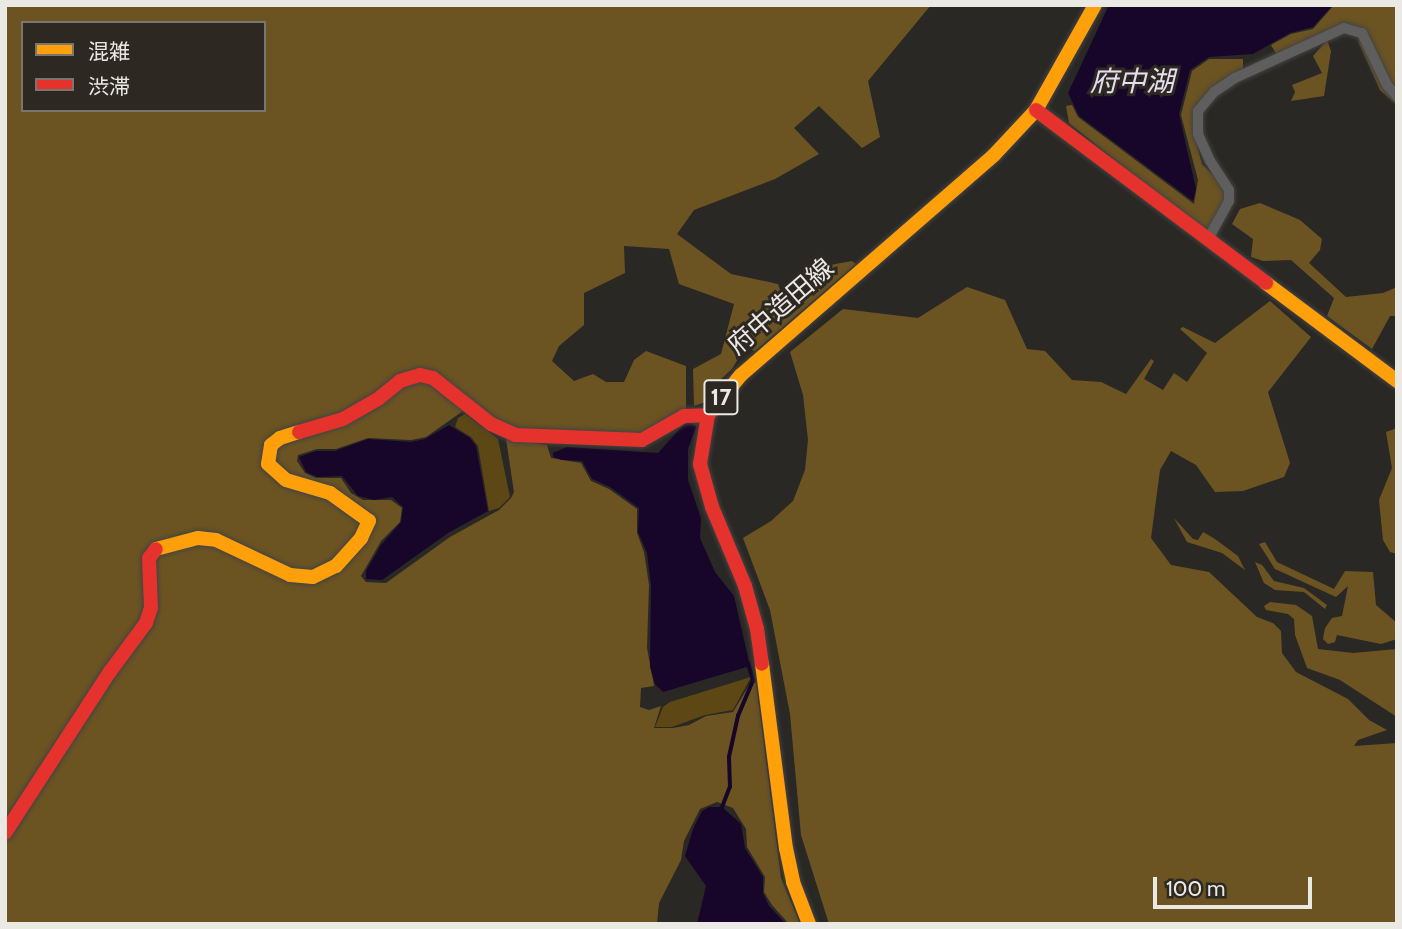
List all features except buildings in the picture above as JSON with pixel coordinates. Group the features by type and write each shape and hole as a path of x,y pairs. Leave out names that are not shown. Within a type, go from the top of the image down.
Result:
{"street":[{"name":"府中造田線","path":"708,415 741,375 948,197 1036,110 1096,5"},
{"path":"1208,239 1229,201 1229,190 1210,161 1198,134 1198,111 1214,92 1235,78 1344,28 1363,33 1387,85 1397,96"},
{"path":"1036,110 1397,381"},
{"path":"5,833 109,673 146,623 151,608 149,558 159,547 198,538 216,540 290,575 313,577 336,566 361,538 369,521 330,493 286,480 268,464 271,445 280,438 344,419 378,399 400,381 420,375 433,377 491,424 516,435 642,440 684,416 708,415"},
{"name":"17","path":"708,415 700,464 712,508 745,586 757,629 786,848 793,882 809,924"}],"shaded area":[{"path":"5,5 931,5 868,81 880,137 862,148 819,106 794,128 819,154 775,179 694,210 677,234 731,274 778,284 786,308 824,283 825,266 852,261 856,264 755,351 745,347 732,369 719,381 705,381 706,402 694,406 693,369 721,354 734,304 679,284 669,249 624,246 625,273 584,293 584,325 559,346 552,361 574,381 593,374 606,382 624,382 634,360 646,351 686,366 686,411 646,433 630,436 507,428 473,404 426,437 411,440 368,438 336,449 317,449 298,455 297,461 305,473 316,478 341,478 351,493 363,500 391,500 402,508 400,522 381,541 361,576 366,582 386,583 450,537 499,510 511,498 514,492 506,439 547,445 551,458 581,463 591,481 609,489 637,509 637,533 644,552 649,585 647,648 654,686 641,688 640,707 649,710 661,706 654,728 689,725 706,716 733,712 751,682 756,683 781,878 800,924 789,924 772,905 764,892 765,877 747,847 746,829 733,808 717,802 700,809 684,841 681,860 659,903 657,924 5,924"},
{"path":"1334,5 1396,5 1397,105 1380,90 1359,43 1357,28 1277,55 1271,45 1291,34 1313,29"},
{"path":"1327,40 1331,51 1324,96 1291,101 1295,92 1292,85 1322,73 1313,56"},
{"path":"1209,59 1243,59 1243,70 1209,90 1195,107 1193,130 1202,164 1224,186 1226,203 1208,234 1069,123 1066,106 1072,105 1078,117 1194,204 1198,180 1181,115 1192,71"},
{"path":"1260,203 1300,220 1322,239 1320,250 1309,263 1346,297 1383,293 1397,287 1397,316 1390,316 1372,349 1327,316 1334,298 1291,260 1263,261 1251,257 1253,239 1232,224 1240,209"},
{"path":"967,287 1005,300 1027,349 1045,351 1072,380 1101,382 1126,394 1151,359 1154,361 1144,379 1163,390 1174,373 1187,382 1207,353 1180,329 1183,327 1215,343 1270,301 1311,337 1268,392 1290,463 1284,477 1243,491 1215,492 1196,465 1171,451 1160,470 1151,538 1171,565 1209,572 1257,617 1273,623 1281,631 1282,653 1296,672 1348,699 1369,720 1387,730 1358,740 1354,746 1397,743 1397,924 829,924 801,835 790,714 770,610 743,538 771,521 793,501 805,470 808,440 803,395 790,352 843,309 918,318"},
{"path":"465,414 498,439 510,497 499,508 489,511 478,446 471,437 455,427 458,418"},
{"path":"1397,428 1397,554 1390,552 1383,540 1379,500 1392,468 1386,432"},
{"path":"1174,518 1193,539 1198,540 1203,532 1215,539 1238,556 1245,570 1222,553 1187,542"},
{"path":"1265,542 1277,562 1334,589 1345,571 1373,572 1376,605 1397,623 1397,639 1381,644 1337,635 1335,642 1328,644 1323,639 1325,628 1332,618 1342,616 1348,586 1336,597 1275,569 1259,544"},
{"path":"1255,562 1262,565 1274,581 1304,588 1327,605 1325,609 1304,592 1275,590 1264,583"},
{"path":"1270,602 1296,605 1312,616 1318,649 1353,653 1397,649 1397,717 1340,680 1307,668 1295,635 1294,619 1288,614 1266,610 1264,606"},
{"path":"751,677 733,710 705,715 672,727 655,727 663,707 670,702"}],"water":[{"name":"府中湖","path":"1109,5 1333,5 1313,27 1290,33 1253,54 1209,57 1190,70 1179,114 1196,189 1193,201 1079,116 1068,93"},
{"path":"687,421 696,427 688,449 688,480 701,518 700,538 715,572 734,596 750,666 663,692 655,684 650,667 651,585 647,553 638,532 639,508 610,487 592,479 582,461 562,460 553,457 553,453 567,447 658,453"},
{"path":"449,425 470,438 476,446 488,511 448,533 382,580 366,579 366,571 381,545 401,522 403,507 392,497 374,500 358,496 342,476 317,477 306,472 299,457 316,451 335,451 368,439 411,442 425,439"},
{"path":"709,807 722,807 741,824 745,848 763,877 763,893 769,906 786,924 697,924 706,886 685,856 693,829 702,811"}],"waterway":[{"path":"721,810 730,787 729,757 738,716 753,680 748,664"}],"traffic: slow":[{"path":"723,397 741,375 994,155 1036,110 1095,5"},
{"path":"1266,283 1397,381"},
{"path":"156,549 198,538 216,540 290,575 313,577 336,566 361,538 369,521 330,493 286,480 268,464 271,445 280,438 299,432"},
{"path":"762,664 786,848 793,882 809,924"}],"traffic: jam":[{"path":"1036,110 1266,283"},
{"path":"299,432 343,419 378,399 400,381 420,375 433,378 491,424 516,435 642,440 684,416 708,415"},
{"path":"723,397 708,415 700,464 712,507 745,586 757,629 762,664"},
{"path":"5,833 109,673 146,623 151,608 149,558 156,549"}]}
